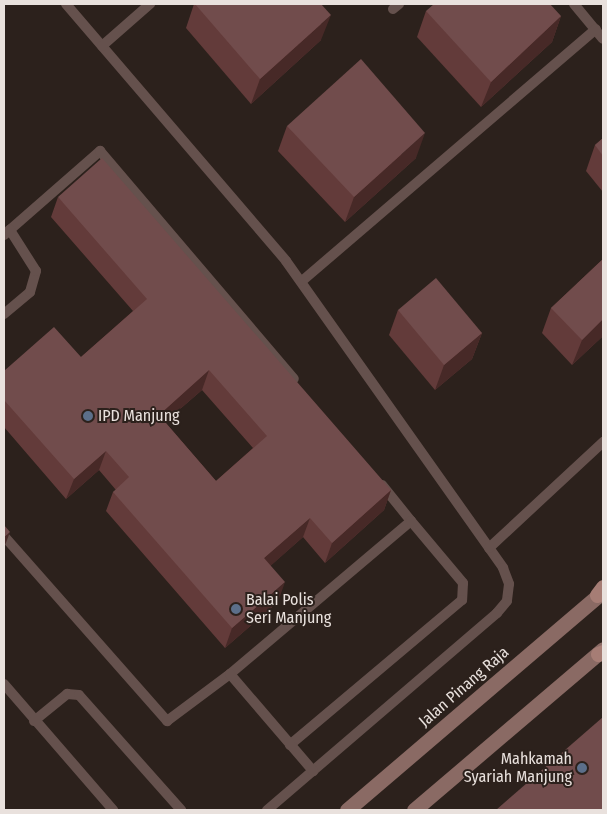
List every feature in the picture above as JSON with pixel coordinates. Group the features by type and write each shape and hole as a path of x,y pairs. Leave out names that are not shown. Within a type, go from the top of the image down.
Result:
{"main road":[{"name":"Jalan Pinang Raja","path":"347,810 601,591"},
{"path":"414,810 601,652"}],"lane":[{"path":"66,4 302,281 489,548 509,584 507,601 498,613 267,810"},
{"path":"102,46 150,4"},
{"path":"574,4 603,39"},
{"path":"302,281 596,30"},
{"path":"4,314 30,292 36,271 7,232 92,154 108,155 304,391"},
{"path":"489,548 603,442"},
{"path":"290,745 462,600 463,583 374,475"},
{"path":"4,536 159,718 175,719 412,521"},
{"path":"230,674 313,771"},
{"path":"4,684 34,721 113,810"},
{"path":"34,721 67,694 79,695 181,810"}],"building":[{"path":"195,4 321,4 331,15 260,79"},
{"path":"434,4 550,4 561,16 491,82 426,11"},
{"path":"361,59 425,133 354,197 287,126"},
{"path":"603,138 603,156 595,145"},
{"name":"IPD Manjung","path":"102,158 391,490 332,543 310,518 264,558 285,582 232,628 113,492 129,477 106,451 74,479 4,400 4,371 54,327 81,357 147,299 58,197","holes":["209,370 267,436 216,481 159,415"]},
{"path":"603,259 603,319 582,340 551,308"},
{"path":"436,278 482,333 444,365 398,310"},
{"path":"4,525 10,532 4,537"},
{"name":"Mahkamah Syariah Manjung","path":"603,717 603,810 496,810"}],"place":[{"name":"IPD Manjung","path":"88,416"},
{"name":"Balai Polis Seri Manjung","path":"236,609"},
{"name":"Mahkamah Syariah Manjung","path":"582,768"}]}
